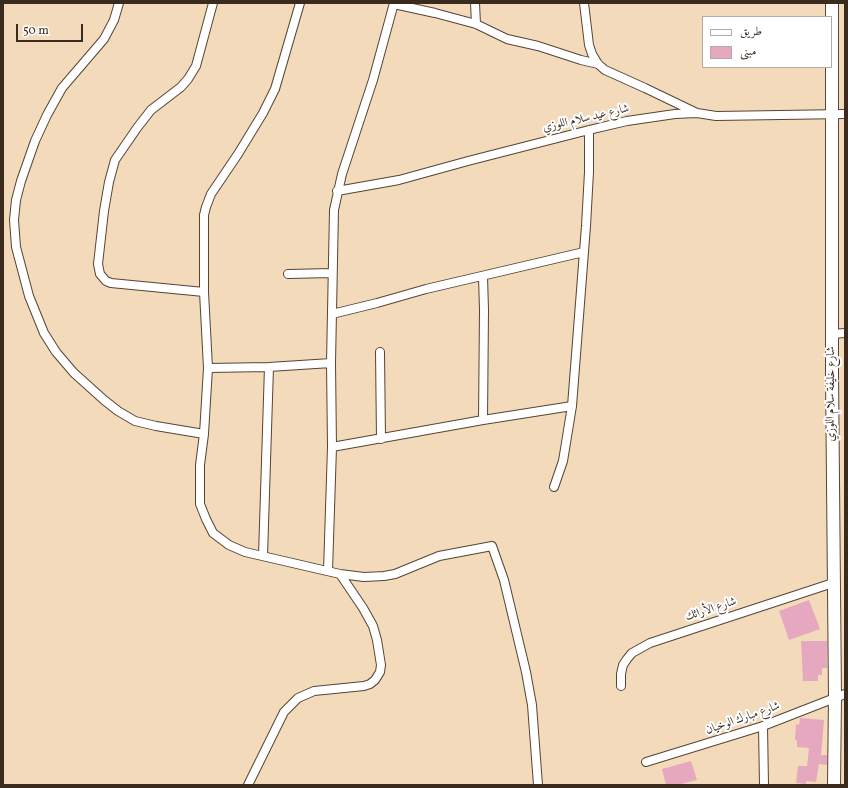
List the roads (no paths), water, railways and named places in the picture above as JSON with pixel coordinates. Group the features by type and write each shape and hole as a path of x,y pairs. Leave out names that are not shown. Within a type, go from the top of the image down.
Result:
{"street":[{"path":"118,3 114,20 104,38 62,88 47,114 21,181 16,200 14,220 16,247 29,296 44,334 56,352 90,389 118,411 135,421 204,434"},
{"path":"204,292 110,283 100,274 98,264 108,182 115,160 151,110 181,87 188,79 196,66 214,3"},
{"path":"300,3 275,89 254,127 212,194 206,207 204,221 204,292 208,368 204,434 200,465 200,504 213,533 229,545 244,552 340,574 364,577 395,574 439,556 492,546 504,580 526,672 532,705 538,785"},
{"path":"328,571 332,447 331,363 333,223 337,191 373,80 394,3 476,24 507,39 538,46 598,64"},
{"path":"475,3 476,24"},
{"path":"584,3 589,45 598,64 605,70 668,98 697,113"},
{"name":"شارع خليفة سلام اللوزي","path":"832,3 834,583 840,696 834,785"},
{"name":"شارع عيد سلام اللوزي","path":"337,191 399,180 589,130 635,120 675,114 697,113 716,116 845,114"},
{"path":"554,487 565,453 572,406 589,172 589,130"},
{"path":"332,314 426,289 584,252"},
{"path":"288,274 332,273"},
{"path":"482,420 484,318 483,276"},
{"path":"832,334 845,333"},
{"path":"380,352 381,438"},
{"path":"208,368 331,363"},
{"path":"263,556 269,366"},
{"path":"332,447 482,420 572,406"},
{"path":"248,785 284,712 298,698 314,691 364,686 375,680 380,672 380,658 373,626 363,608 340,574"},
{"name":"شارع الأرائك","path":"621,686 621,674 627,659 632,653 650,643 834,583"},
{"name":"شارع مبارك الوخيان","path":"646,762 763,726 840,696"},
{"path":"763,726 764,785"}]}
